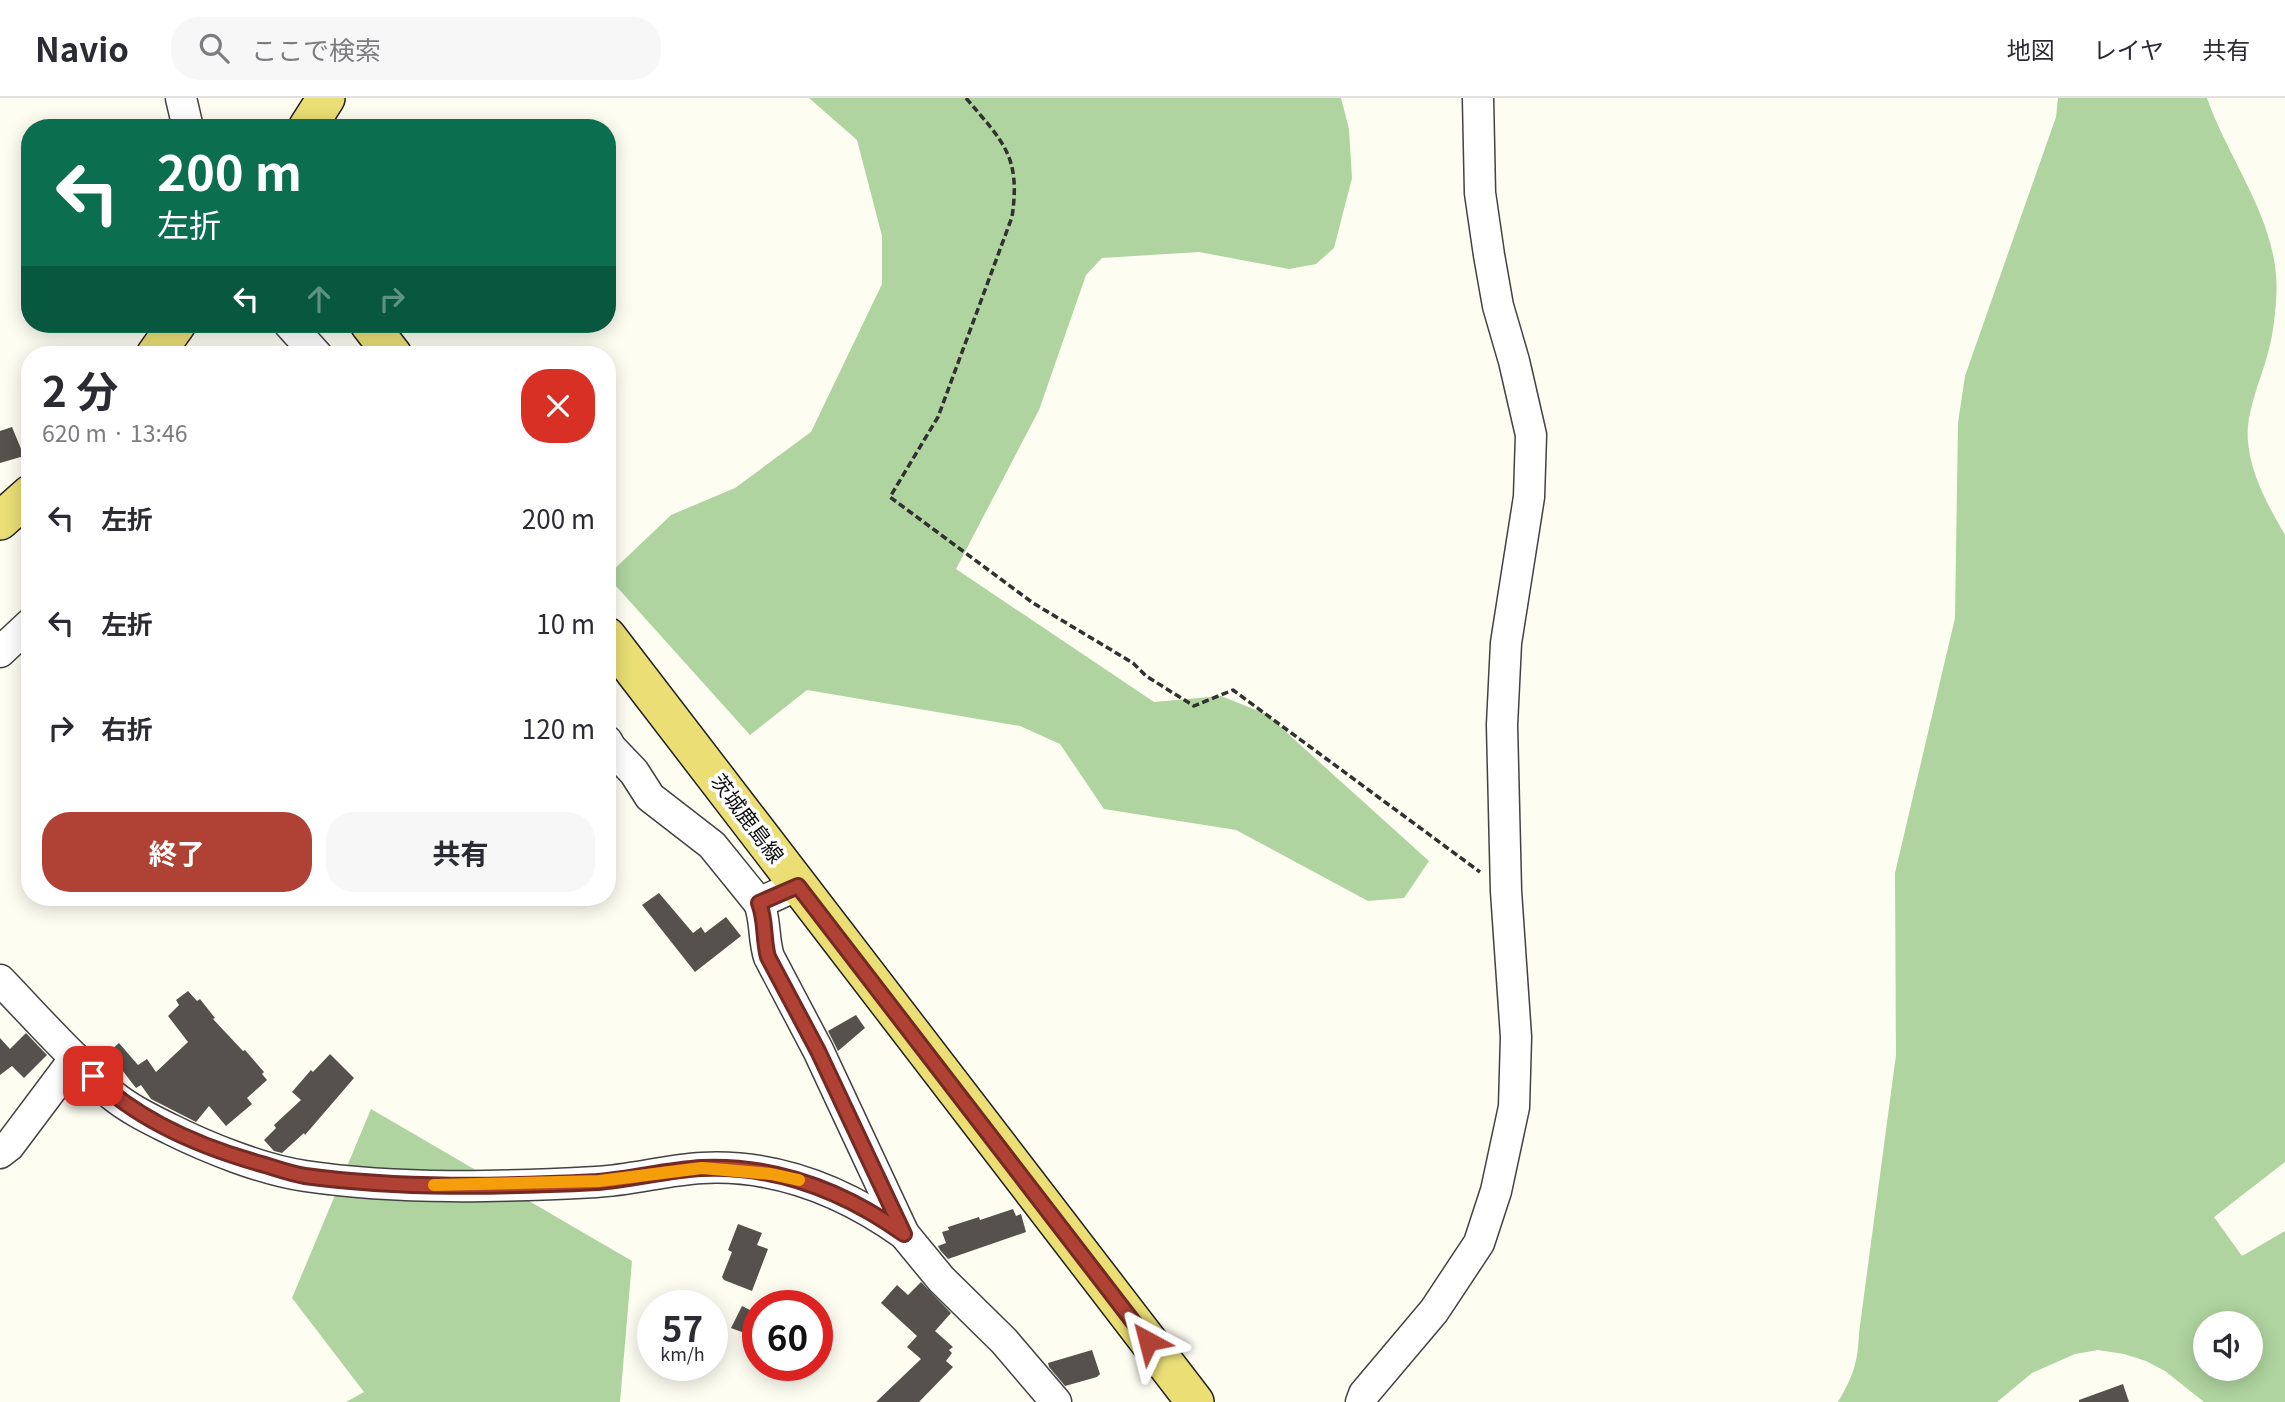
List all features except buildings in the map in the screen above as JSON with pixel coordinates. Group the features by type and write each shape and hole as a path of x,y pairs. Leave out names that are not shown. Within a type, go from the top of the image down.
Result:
{"main road":[{"path":"313,119 326,98"},
{"path":"0,521 21,503"},
{"name":"茨城鹿島線","path":"616,648 1195,1402"}],"street":[{"path":"181,98 186,119"},
{"path":"1361,1402 1364,1394 1434,1311 1479,1243 1496,1191 1515,1096 1516,1037 1506,891 1502,725 1506,643 1529,497 1531,435 1514,360 1498,306 1489,255 1480,192 1478,98"},
{"path":"297,333 309,346"},
{"path":"0,652 21,632"},
{"path":"616,753 634,772 650,797 712,845 759,903 763,913 768,957 818,1051 904,1234"},
{"path":"759,903 798,886"},
{"path":"0,980 110,1094 143,1116 199,1144 240,1159 303,1176 411,1185 475,1186 599,1181 702,1168 771,1174 809,1182 879,1215 904,1234 941,1279 1004,1341 1056,1402"},
{"path":"0,1153 9,1146 75,1058"}],"path":[{"path":"966,98 1003,142 1013,165 1016,193 1012,217 938,416 890,497 1033,603 1133,663 1146,676 1194,706 1233,690 1506,891"}],"green space":[{"path":"809,98 1341,98 1349,129 1352,178 1334,248 1316,264 1289,269 1199,252 1102,258 1086,275 1039,410 956,569 1154,702 1221,696 1266,714 1429,861 1404,898 1368,901 1236,830 1104,809 1060,744 1020,726 807,690 750,735 616,586 616,567 671,515 735,488 811,432 882,284 882,236 857,140"},
{"path":"2058,98 2207,98 2258,208 2273,253 2276,283 2274,323 2251,407 2248,442 2257,479 2285,535 2285,1162 2214,1217 2242,1256 2285,1231 2285,1402 2204,1402 2165,1371 2146,1361 2098,1350 2075,1354 2032,1373 1997,1402 1838,1402 1856,1361 1896,1055 1895,873 1955,618 1958,423 1965,376 2056,117"},
{"path":"371,1109 632,1261 620,1402 346,1402 364,1392 292,1298"}],"slow traffic":[{"path":"434,1185 599,1181 702,1168 771,1174 799,1180"}],"route":[{"path":"93,1076 110,1094 143,1116 199,1144 240,1159 303,1176 411,1185 475,1186 599,1181 702,1168 737,1170 809,1182 879,1215 904,1234 818,1051 768,957 763,913 759,903 798,886 1148,1341"}]}
